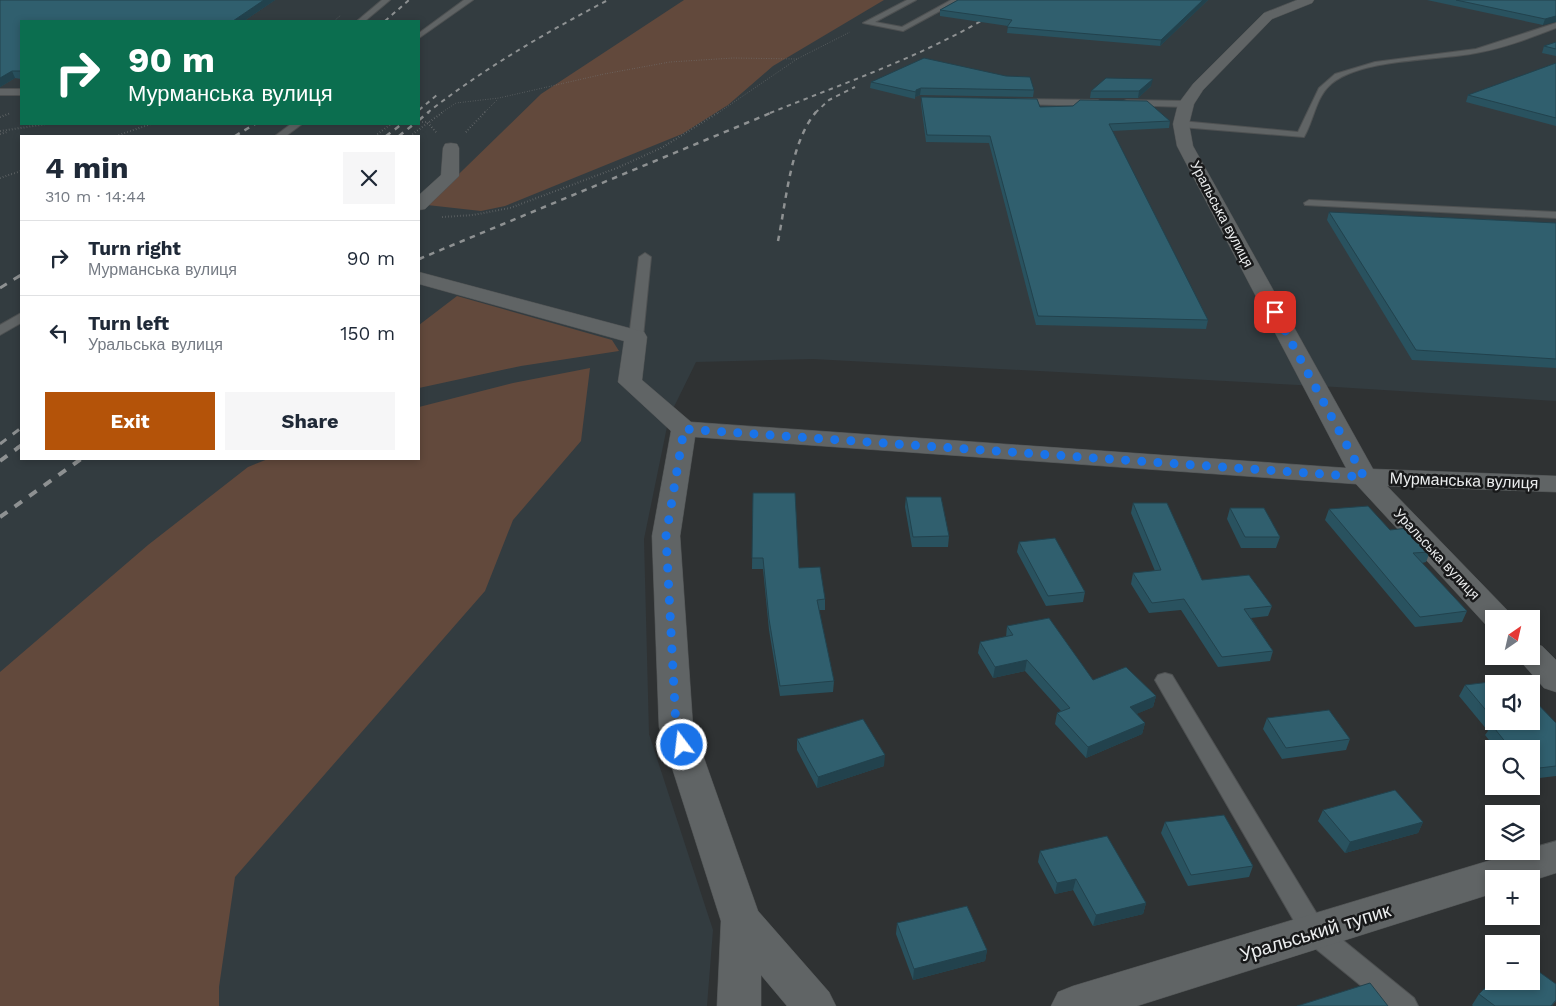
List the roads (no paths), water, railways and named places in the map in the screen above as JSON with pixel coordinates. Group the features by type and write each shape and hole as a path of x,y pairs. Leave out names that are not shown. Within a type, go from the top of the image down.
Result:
{"street":[{"name":"Уральська вулиця","path":"1308,0 1277,10 1268,16 1198,88 1186,104 1181,124 1185,146 1364,477 1490,610"},
{"path":"420,204 450,176 451,148"},
{"path":"420,278 636,337 630,382 684,429 666,536 676,727 741,921 739,1006"},
{"name":"Мурманська вулиця","path":"684,429 1364,477 1556,484"},
{"path":"1540,663 1556,680"},
{"name":"Уральський тупик","path":"1073,1006 1556,856"},
{"path":"741,921 814,1006"}],"lane":[{"path":"362,20 386,0"},
{"path":"420,35 469,0"},
{"path":"912,0 867,23 904,29 956,0"},
{"path":"1181,124 1301,135 1326,84 1343,73 1372,65 1474,52 1556,25"},
{"path":"0,92 20,92"},
{"path":"1009,101 1186,104"},
{"path":"281,135 296,125"},
{"path":"1309,203 1556,215"},
{"path":"636,337 645,257"},
{"path":"0,331 20,318"},
{"path":"1165,680 1314,932 1405,1006"}],"railway":[{"path":"386,20 409,0"},
{"path":"427,113 470,81 515,52 608,0"},
{"path":"770,113 896,63 956,34 1015,0"},
{"path":"816,112 829,100 855,87"},
{"path":"420,109 437,95"},
{"path":"420,119 429,112"},
{"path":"420,259 773,112"},
{"path":"778,241 795,156 807,125 816,112"},
{"path":"237,135 253,125"},
{"path":"387,135 401,125"},
{"path":"400,135 413,125"},
{"path":"0,288 20,276"},
{"path":"0,444 20,429"},
{"path":"0,461 19,447"},
{"path":"0,517 80,460"}]}
